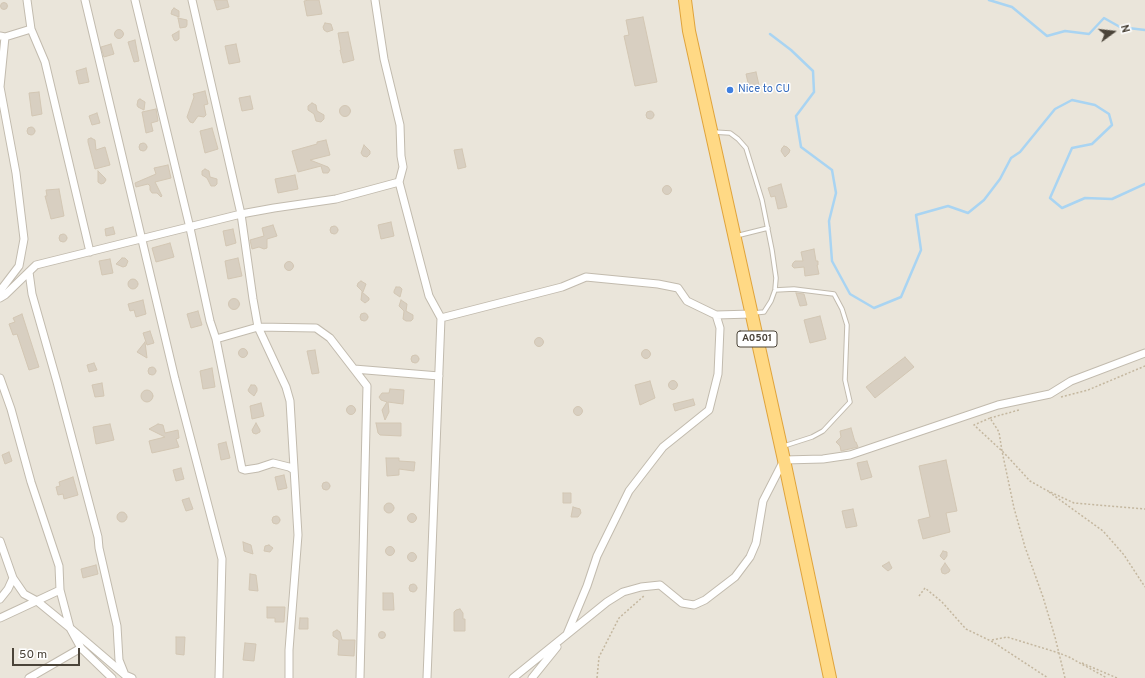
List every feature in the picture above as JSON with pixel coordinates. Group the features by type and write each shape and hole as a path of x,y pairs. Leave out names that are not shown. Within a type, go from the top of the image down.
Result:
{"highway":[{"name":"A0501","path":"685,0 689,31 784,460 830,678"}],"street":[{"path":"27,0 31,30 45,62 90,252"},
{"path":"85,0 175,379 222,559 219,678"},
{"path":"135,0 190,228 210,321 216,339 242,469 258,468 273,463 289,467 294,470"},
{"path":"192,0 241,214 258,326 286,387 290,401 298,535 289,650 289,678"},
{"path":"375,0 384,59 400,125 401,156 403,167 399,182 429,296 441,318 427,678"},
{"path":"0,290 19,266 24,239 16,173 0,87 3,36 31,30"},
{"path":"0,298 6,295 36,265 190,228 241,214 336,199 399,182"},
{"path":"29,272 32,294 98,537 99,548 117,626 119,660 125,675"},
{"path":"441,318 562,287 586,277 658,284 678,288 687,301 716,315 752,314"},
{"path":"532,678 566,637 587,586 597,556 629,491 663,447 709,410 718,374 720,328 716,315"},
{"path":"216,339 258,326 316,328 330,338 367,386 360,678"},
{"path":"513,678 566,637 607,602 623,592 640,587 660,585 682,603 694,605 705,600 735,577 750,557 756,543 763,502 784,460 823,459 850,455 998,405 1050,394 1071,381 1145,353"},
{"path":"354,369 439,376"},
{"path":"0,378 11,408 31,482 60,566 60,590 70,628 81,648 112,678"},
{"path":"0,541 13,578 24,594 37,601 125,675 132,678"},
{"path":"0,599 13,578"},
{"path":"0,618 60,590"},
{"path":"29,678 81,648"}],"lane":[{"path":"712,132 730,133 746,148 762,200 773,257 776,278 775,290 771,301 764,312 752,314"},
{"path":"735,236 768,228"},
{"path":"775,290 794,289 834,294 842,309 847,325 845,380 850,402 823,431 812,437 781,447"}],"path":[{"path":"1061,397 1088,390 1145,366"},
{"path":"1019,410 990,418 974,425 1002,451 1030,481 1074,503 1145,509"},
{"path":"990,418 999,432 1020,529 1043,597 1065,678"},
{"path":"1046,490 1103,531 1124,555 1145,587"},
{"path":"919,596 925,588 942,602 966,629 993,642 1048,678"},
{"path":"597,678 599,657 619,618 646,594"},
{"path":"992,640 1007,637 1058,653 1117,678"},
{"path":"1077,661 1107,678"}],"shaded area":[{"path":"0,0 1145,0 1145,678 0,678"}],"building":[{"path":"214,0 227,0 229,7 217,10"},
{"path":"319,0 322,14 307,16 304,1"},
{"path":"4,2 7,3 7,9 4,10 1,9 0,6 1,3"},
{"path":"174,8 179,11 179,17 171,14"},
{"path":"643,17 657,82 635,86 624,36 629,35 626,20"},
{"path":"178,18 187,20 186,27 180,28"},
{"path":"325,23 331,24 333,30 327,32 324,30 323,27"},
{"path":"117,30 121,30 123,34 121,38 117,38 115,36 115,32"},
{"path":"179,31 179,39 176,41 172,35"},
{"path":"348,32 354,60 343,63 338,33"},
{"path":"135,40 139,61 134,62 128,42"},
{"path":"111,44 114,54 104,57 101,47"},
{"path":"236,44 240,62 229,64 225,46"},
{"path":"86,68 89,82 79,84 76,71"},
{"path":"756,72 759,85 749,87 746,74"},
{"path":"205,91 208,104 204,105 206,115 204,117 198,116 193,123 190,122 187,117 194,97 193,94"},
{"path":"39,92 42,114 32,116 29,93"},
{"path":"250,96 253,109 242,111 239,98"},
{"path":"140,99 145,102 144,110 137,105 138,100"},
{"path":"312,103 316,105 317,111 324,115 324,119 321,122 316,121 314,114 308,110 308,106"},
{"path":"345,105 349,107 351,111 349,115 345,117 341,115 339,111 341,107"},
{"path":"156,109 158,121 151,123 153,131 146,133 142,112"},
{"path":"650,111 653,112 653,118 650,119 647,118 646,115 647,112"},
{"path":"97,113 100,123 92,125 89,116"},
{"path":"31,127 34,128 34,134 31,135 28,134 27,131 28,128"},
{"path":"212,128 218,149 205,153 200,131"},
{"path":"91,138 95,140 96,150 105,147 110,165 95,169 88,142 88,139"},
{"path":"326,140 330,155 310,160 328,167 330,170 328,173 323,173 321,166 298,172 292,151"},
{"path":"141,143 145,143 147,147 145,151 141,151 139,149 139,145"},
{"path":"364,145 370,151 370,154 367,157 363,156 361,153"},
{"path":"784,146 790,150 785,157 781,151"},
{"path":"462,149 466,167 458,169 454,150"},
{"path":"168,165 171,178 155,182 162,196 161,197 157,193 152,193 148,184 136,187 135,183 156,174 154,168"},
{"path":"205,169 209,171 210,177 217,179 217,184 215,186 211,186 207,178 202,175 202,171"},
{"path":"98,171 106,180 104,183 101,184 98,182"},
{"path":"295,175 298,189 278,193 275,179"},
{"path":"781,184 787,207 778,209 775,196 771,197 768,188"},
{"path":"667,185 672,190 667,195 662,190"},
{"path":"59,189 64,216 51,219 45,196 47,196 46,190"},
{"path":"391,222 394,236 381,239 378,225"},
{"path":"273,225 277,236 267,239 267,248 264,249 259,247 252,249 250,240 264,236 262,228"},
{"path":"332,226 336,226 338,230 336,234 332,234 330,232 330,228"},
{"path":"113,227 115,234 106,236 105,229"},
{"path":"233,229 236,243 226,246 223,231"},
{"path":"61,234 65,234 67,238 65,242 61,242 59,240 59,236"},
{"path":"170,243 174,257 156,262 152,248"},
{"path":"814,249 816,261 818,261 817,265 819,274 805,276 804,267 794,268 792,266 793,263 795,261 803,261 801,252"},
{"path":"122,258 125,258 128,261 126,266 123,267 116,264"},
{"path":"238,258 242,276 228,279 225,261"},
{"path":"110,259 113,273 102,275 99,261"},
{"path":"287,262 291,262 293,266 291,270 287,270 285,268 285,264"},
{"path":"133,279 138,284 133,289 128,284"},
{"path":"361,281 366,284 363,292 357,286"},
{"path":"396,287 400,287 402,289 400,297 394,293"},
{"path":"362,292 369,298 369,300 365,303 361,300"},
{"path":"796,293 804,294 807,305 800,306"},
{"path":"232,299 236,299 238,300 238,308 232,309 229,306 229,302"},
{"path":"143,300 146,314 136,317 134,310 130,311 128,304"},
{"path":"401,300 407,304 406,311 413,315 413,319 411,321 406,321 403,319 404,311 399,306"},
{"path":"198,311 202,325 191,328 187,314"},
{"path":"364,313 367,314 367,320 364,321 361,320 360,317 361,314"},
{"path":"22,314 39,367 29,370 17,334 13,335 9,324 15,322 13,318"},
{"path":"820,316 826,339 810,343 804,320"},
{"path":"150,331 154,343 147,345 143,333"},
{"path":"537,338 541,338 543,342 541,346 537,346 535,344 535,340"},
{"path":"145,342 147,358 137,352"},
{"path":"241,349 245,349 247,353 245,357 241,357 239,355 239,351"},
{"path":"646,349 651,354 646,359 641,354"},
{"path":"315,350 319,373 312,374 307,351"},
{"path":"413,355 417,355 419,359 417,363 413,363 411,361 411,357"},
{"path":"905,357 914,367 875,398 866,387"},
{"path":"94,363 97,370 89,372 87,365"},
{"path":"150,367 154,367 156,371 154,375 150,375 148,373 148,369"},
{"path":"212,368 215,387 203,389 200,371"},
{"path":"650,381 655,398 640,405 635,385"},
{"path":"671,381 675,381 677,385 675,389 671,389 669,387 669,383"},
{"path":"102,383 104,396 95,397 92,385"},
{"path":"251,385 255,385 257,388 254,396 248,390"},
{"path":"390,389 404,390 403,404 388,402 389,412 385,420 382,410 387,402 381,400 379,397 382,393 389,393"},
{"path":"147,390 151,392 153,396 151,400 147,402 143,400 141,396 143,392"},
{"path":"693,399 695,405 675,411 673,404"},
{"path":"261,403 264,416 252,419 250,406"},
{"path":"349,406 353,406 355,410 353,414 349,414 347,412 347,408"},
{"path":"578,406 583,411 578,416 573,411"},
{"path":"256,423 260,432 256,434 253,433 252,430"},
{"path":"376,423 401,423 401,436 380,435 378,433"},
{"path":"110,424 114,440 96,444 93,427"},
{"path":"158,424 163,425 165,433 178,430 179,438 176,439 179,447 152,453 149,441 165,437 149,429"},
{"path":"851,428 858,447 841,451 840,446 836,442 841,437 840,431"},
{"path":"226,442 230,458 221,460 218,444"},
{"path":"9,452 12,461 5,464 2,455"},
{"path":"386,458 399,458 399,461 415,462 414,471 399,469 399,475 387,476"},
{"path":"946,460 957,511 946,513 950,532 923,539 918,520 930,517 919,466"},
{"path":"867,461 872,477 861,480 857,463"},
{"path":"181,468 184,479 176,481 173,470"},
{"path":"284,475 287,488 278,490 275,477"},
{"path":"73,477 78,495 64,499 63,494 58,495 56,487 60,486 59,482"},
{"path":"324,482 328,482 330,486 328,490 324,490 322,488 322,484"},
{"path":"563,493 571,493 571,503 563,503"},
{"path":"189,498 193,509 186,511 182,500"},
{"path":"389,503 394,508 389,513 384,508"},
{"path":"573,507 580,509 581,513 578,517 571,517"},
{"path":"853,509 857,526 846,528 842,511"},
{"path":"122,512 127,517 122,522 117,517"},
{"path":"410,514 414,514 416,518 414,522 410,522 408,520 408,516"},
{"path":"276,516 279,517 279,523 276,524 273,523 272,520 273,517"},
{"path":"243,542 251,545 253,554 244,551"},
{"path":"269,545 273,548 270,552 264,551 265,546"},
{"path":"388,547 392,547 394,551 392,555 388,555 386,553 386,549"},
{"path":"943,551 947,552 947,556 944,560 940,556"},
{"path":"410,553 414,553 416,557 414,561 410,561 408,559 408,555"},
{"path":"889,562 892,568 888,571 882,566"},
{"path":"945,563 950,570 945,574 942,573 941,569"},
{"path":"96,565 98,574 83,578 81,569"},
{"path":"250,574 256,575 258,591 249,590"},
{"path":"411,584 415,584 417,588 415,592 411,592 409,590 409,586"},
{"path":"383,593 393,593 394,610 383,610"},
{"path":"267,607 285,607 284,622 275,622 275,618 267,618"},
{"path":"460,609 463,613 463,619 465,619 465,631 454,631 454,612"},
{"path":"300,618 308,618 308,629 299,629"},
{"path":"337,630 340,632 342,640 355,640 354,656 338,655 339,640 333,636 333,632"},
{"path":"382,631 385,632 385,638 382,639 379,638 378,635 379,632"},
{"path":"176,637 185,637 184,655 176,654"},
{"path":"245,643 256,644 254,661 243,660"}],"waterway":[{"path":"989,0 1012,7 1047,36 1065,31 1089,34 1104,18 1120,27 1145,30"},
{"path":"770,34 791,50 813,71 814,92 796,116 801,147 832,170 836,193 829,221 832,261 850,294 874,308 901,297 921,250 916,215 948,206 968,213 984,200 1000,179 1011,158 1020,152 1055,109 1072,100 1095,105 1109,114 1112,125 1092,144 1072,148 1050,198 1062,208 1085,198 1112,199 1145,184"}],"place":[{"name":"Nice to CU","path":"730,90"}]}
